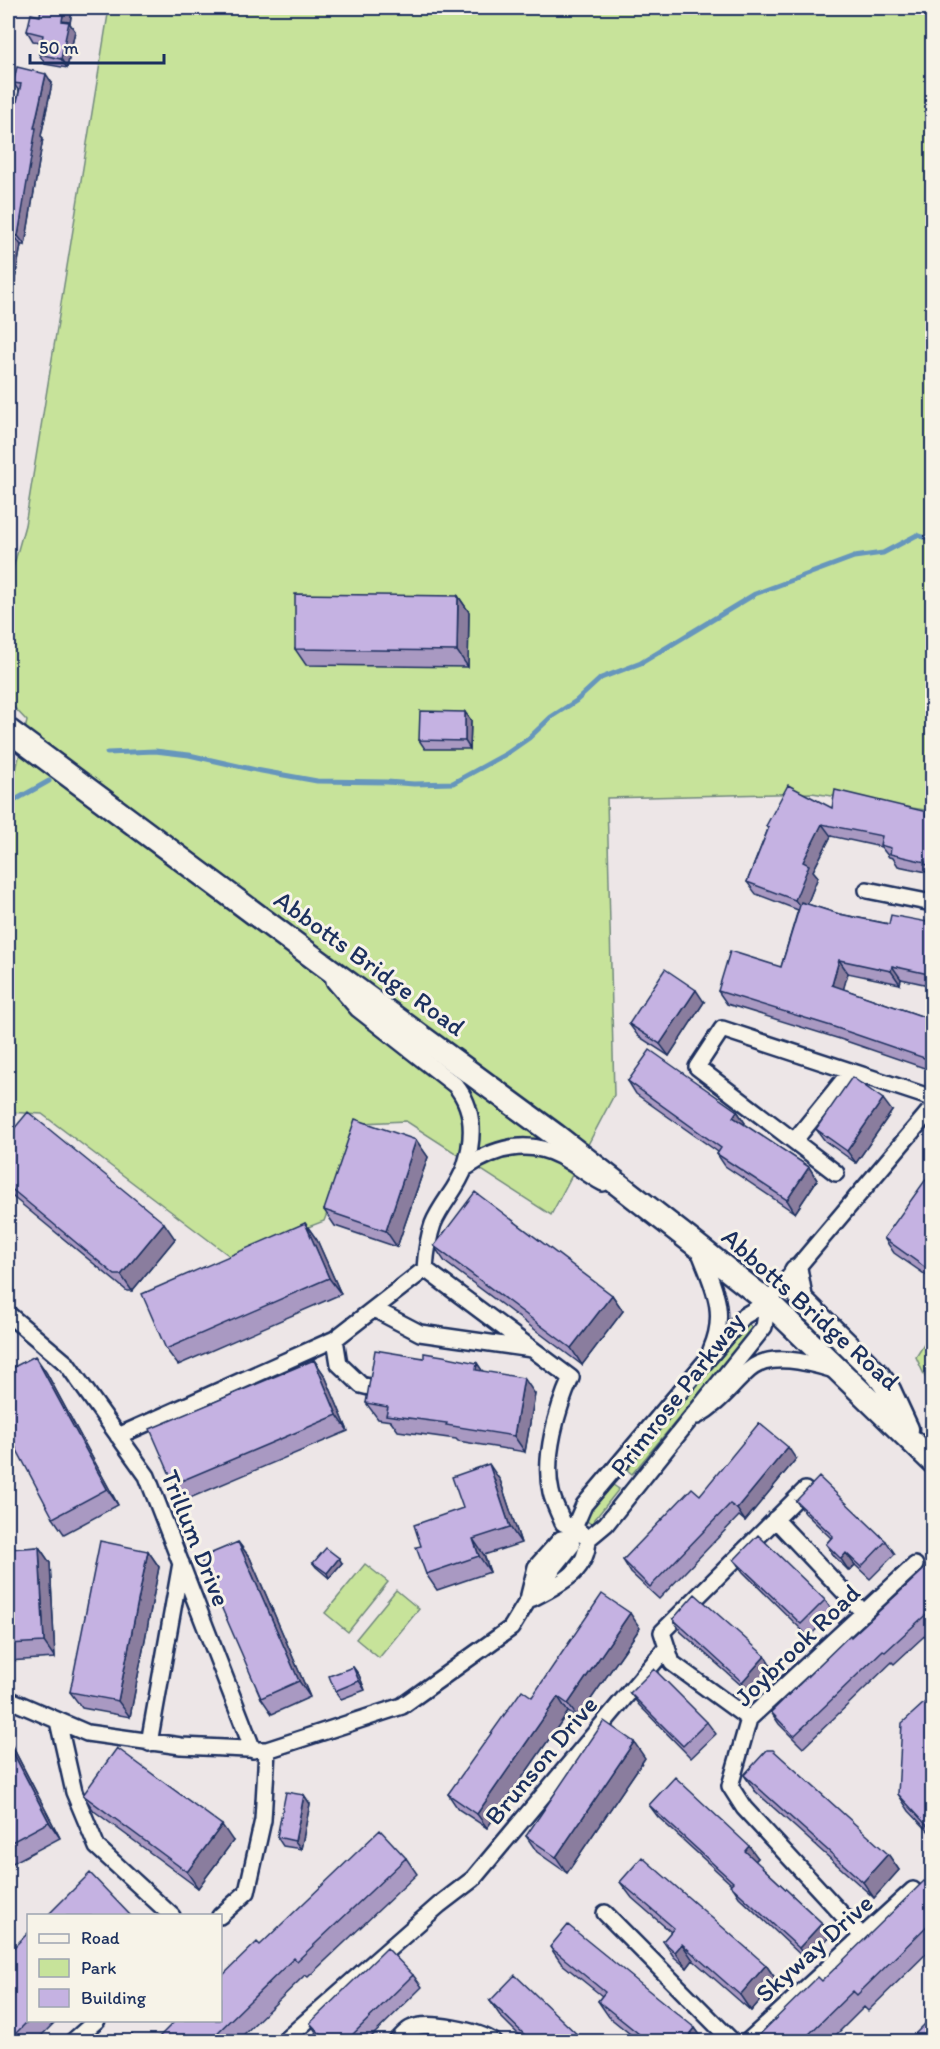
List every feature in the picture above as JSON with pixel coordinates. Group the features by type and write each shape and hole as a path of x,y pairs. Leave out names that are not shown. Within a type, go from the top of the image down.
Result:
{"main road":[{"name":"Abbotts Bridge Road","path":"10,734 555,1135 633,1195 768,1302 933,1461"},
{"name":"Abbotts Bridge Road","path":"796,1271 801,1299 878,1376 889,1390 912,1442"}],"street":[{"path":"867,890 933,903"},
{"path":"118,1436 335,1339 425,1269 426,1249 433,1224 465,1168 471,1132 470,1111 464,1095 455,1084 358,1009 316,960"},
{"path":"836,1173 697,1067 722,1029 933,1098"},
{"path":"795,1140 850,1071"},
{"path":"768,1302 933,1108"},
{"path":"465,1168 480,1158 507,1148 523,1146 541,1149 560,1156 612,1188 633,1195"},
{"name":"Abbotts Bridge Road","path":"696,1245 717,1296 721,1315 717,1338 707,1359"},
{"path":"425,1269 571,1378 563,1398 549,1455 550,1492 562,1523 572,1532 588,1539"},
{"name":"Primrose Parkway","path":"8,1699 87,1733 149,1743 260,1750 402,1706 511,1628 528,1600 536,1567 561,1539 572,1532 584,1505 744,1316 768,1302"},
{"name":"Primrose Parkway","path":"528,1600 566,1581 587,1552 588,1539 606,1524 764,1327 768,1302"},
{"path":"374,1309 420,1333 533,1349"},
{"name":"Trillum Drive","path":"8,1314 66,1364 147,1476 260,1750"},
{"path":"335,1339 339,1364 361,1385 369,1387"},
{"path":"689,1421 713,1407 751,1368 775,1360 801,1360 840,1371"},
{"path":"612,1473 633,1489"},
{"name":"Brunson Drive","path":"286,2040 439,1905 473,1879 667,1647 662,1632 805,1490"},
{"path":"775,1519 864,1613"},
{"path":"149,1743 181,1563"},
{"name":"Joybrook Road","path":"863,1937 744,1808 730,1786 748,1719 915,1565"},
{"path":"667,1647 672,1663 748,1719"},
{"path":"58,1721 74,1792 96,1847 170,1914"},
{"path":"222,1914 247,1892 263,1820 260,1750"},
{"name":"Skyway Drive","path":"747,2042 913,1890"},
{"path":"604,1913 733,2042"},
{"path":"72,2042 95,2022"},
{"path":"396,2042 411,2028 429,2025 478,2033 494,2042"}],"green space":[{"path":"109,8 932,8 932,811 812,793 607,798 614,1095 551,1215 406,1121 362,1123 324,1221 231,1257 42,1114 8,1112 8,806 27,721 8,701 8,586 25,525"},
{"path":"749,1325 753,1329 632,1474 627,1470 735,1337"},
{"path":"932,1332 932,1392 916,1357"},
{"path":"613,1485 619,1489 591,1524 584,1519"},
{"path":"365,1564 388,1582 348,1632 325,1613"},
{"path":"396,1590 419,1609 379,1658 356,1639"}],"building":[{"path":"41,8 64,8 62,21 69,22 61,59 39,54 43,35 27,31 31,14 40,16"},
{"path":"17,67 46,74 34,128 36,128 18,236 14,235 8,273 8,123 12,124 21,84 13,83"},
{"path":"295,594 458,596 457,651 295,649"},
{"path":"420,711 465,712 465,741 419,740"},
{"path":"788,785 832,808 835,790 927,812 926,815 933,817 933,866 890,854 891,848 880,845 882,836 822,824 803,862 809,865 795,900 747,882 769,827 766,826"},
{"path":"801,902 839,914 889,924 891,915 933,923 933,975 892,966 891,971 839,960 832,985 933,1020 933,1061 718,991 730,951 781,967"},
{"path":"665,969 696,990 660,1044 629,1024"},
{"path":"650,1050 737,1111 733,1117 809,1167 787,1200 717,1154 721,1148 628,1081"},
{"path":"852,1077 883,1099 847,1151 816,1129"},
{"path":"28,1112 164,1223 121,1275 115,1275 8,1186 8,1136"},
{"path":"355,1119 416,1140 386,1231 324,1210"},
{"path":"929,1175 933,1178 933,1273 884,1238"},
{"path":"475,1192 612,1295 571,1348 434,1246"},
{"path":"305,1223 329,1278 166,1349 142,1294"},
{"path":"375,1350 424,1358 424,1353 443,1356 477,1363 476,1370 524,1378 514,1436 446,1425 447,1423 386,1415 388,1407 366,1403"},
{"path":"35,1356 107,1489 53,1518 8,1433 8,1370"},
{"path":"314,1360 337,1415 174,1484 150,1429"},
{"path":"759,1423 788,1447 737,1509 730,1504 650,1587 623,1560 692,1488 700,1495"},
{"path":"489,1464 510,1527 473,1539 479,1556 426,1574 416,1547 421,1546 414,1525 463,1508 452,1477"},
{"path":"819,1477 886,1541 861,1567 846,1553 841,1559 826,1544 833,1536 796,1501"},
{"path":"758,1535 825,1600 801,1624 734,1560"},
{"path":"100,1541 148,1551 118,1701 70,1692"},
{"path":"238,1542 299,1681 261,1698 200,1558"},
{"path":"39,1547 44,1642 8,1644 8,1549"},
{"path":"326,1548 339,1558 327,1573 313,1563"},
{"path":"930,1564 933,1566 933,1608 885,1652 883,1650 794,1736 771,1712 850,1635 851,1637"},
{"path":"602,1594 630,1613 568,1704 558,1697 477,1814 448,1794 522,1690 532,1697"},
{"path":"695,1594 765,1656 742,1682 673,1619"},
{"path":"353,1667 359,1681 335,1691 329,1676"},
{"path":"654,1669 707,1722 683,1746 630,1693"},
{"path":"933,1695 933,1832 898,1794 902,1723"},
{"path":"604,1721 634,1742 556,1857 526,1836"},
{"path":"8,1743 49,1822 8,1844"},
{"path":"117,1748 222,1825 187,1872 83,1795"},
{"path":"767,1750 773,1750 888,1854 863,1882 744,1775"},
{"path":"675,1777 749,1846 745,1851 822,1923 799,1948 730,1885 733,1882 649,1805"},
{"path":"286,1792 304,1795 295,1841 277,1837"},
{"path":"380,1830 406,1858 297,1961 294,1958 208,2042 154,2042 174,2022 222,2022 222,1976 257,1942 260,1945"},
{"path":"642,1857 766,1965 740,1995 682,1944 675,1952 663,1941 674,1928 620,1882"},
{"path":"90,1873 129,1914 49,1914"},
{"path":"924,1881 933,1889 933,1920 857,1995 853,1991 801,2042 752,2042 818,1977 822,1981"},
{"path":"568,1925 695,2028 684,2042 649,2042 598,2001 605,1992 550,1947"},
{"path":"27,1934 27,2022 9,2040 8,2038 8,1953"},
{"path":"387,1948 413,1975 345,2042 328,2042 310,2023"},
{"path":"515,1975 585,2042 532,2042 490,2001"},
{"path":"933,2016 933,2042 907,2042"}],"waterway":[{"path":"107,753 155,751 189,755 317,781 453,783 506,754 529,738 551,717 576,701 601,678 641,663 755,594 854,557 883,553 917,535 932,540"},
{"path":"8,804 49,781"}]}
